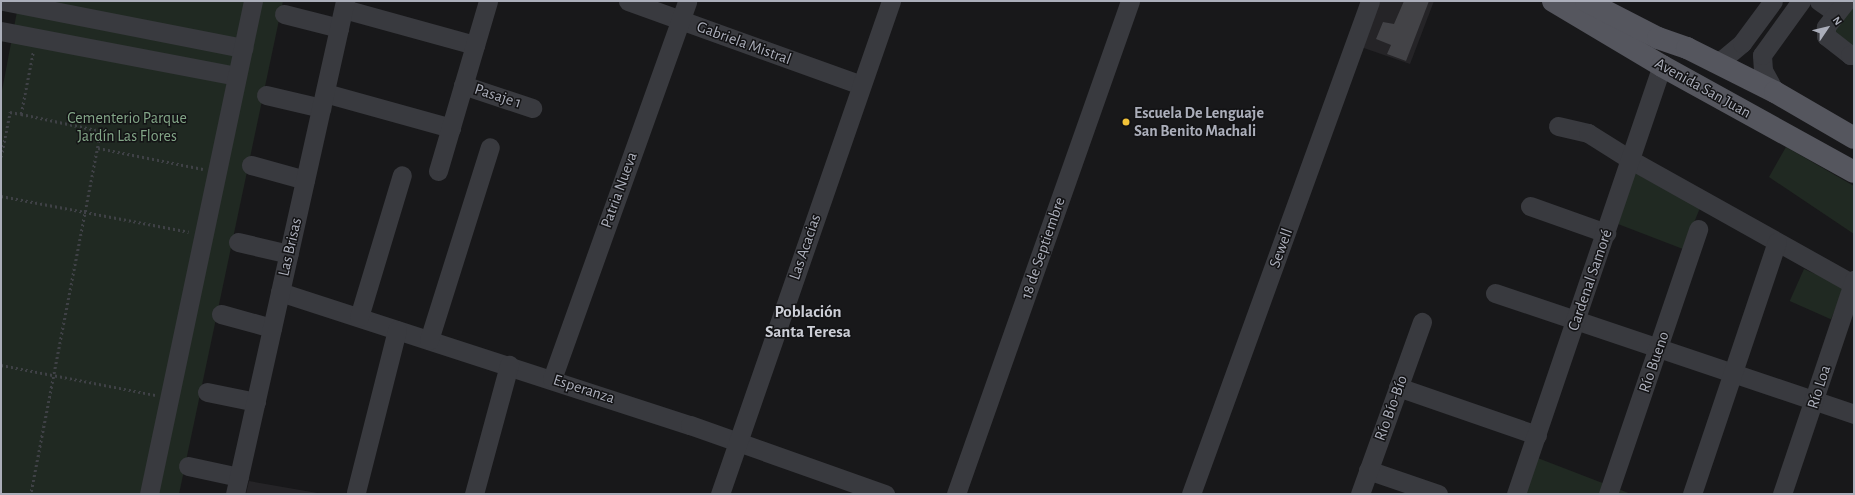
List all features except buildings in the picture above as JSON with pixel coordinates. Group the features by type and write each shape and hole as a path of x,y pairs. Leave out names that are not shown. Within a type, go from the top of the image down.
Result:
{"main road":[{"name":"Avenida San Juan","path":"1553,1 1662,66 1854,172"},
{"name":"Avenida San Juan","path":"1586,1 1658,38 1687,48 1775,92 1854,138"}],"street":[{"path":"3,1 243,48"},
{"path":"148,494 253,1"},
{"path":"438,171 488,1"},
{"name":"Gabriela Mistral","path":"628,1 861,85"},
{"name":"Patria Nueva","path":"552,379 687,1"},
{"name":"Las Acacias","path":"720,494 891,1"},
{"name":"18 de Septiembre","path":"956,494 1130,1"},
{"name":"Sewell","path":"1191,494 1370,1"},
{"path":"1713,62 1722,59 1742,42 1773,1"},
{"path":"1819,1 1841,7 1826,27 1826,36 1850,55 1854,54"},
{"path":"1775,92 1763,70 1762,55 1794,4"},
{"path":"345,5 475,45"},
{"name":"Las Brisas","path":"237,486 345,5"},
{"path":"284,14 339,28"},
{"path":"1,31 237,76"},
{"name":"Cardenal Samoré","path":"1516,494 1577,320 1662,66"},
{"name":"Pasaje 1","path":"464,85 532,108"},
{"path":"266,95 323,101 451,128"},
{"path":"1558,126 1588,133 1631,160 1777,242 1853,282"},
{"path":"429,340 490,147"},
{"path":"251,165 305,180"},
{"path":"359,317 402,175"},
{"path":"1530,206 1606,233"},
{"name":"Río Bueno","path":"1608,494 1659,348 1698,229"},
{"path":"238,242 289,254"},
{"path":"1692,494 1734,374 1777,242"},
{"name":"Río Loa","path":"1782,494 1853,282"},
{"name":"Esperanza","path":"280,292 690,424 738,443 885,494"},
{"path":"1495,293 1854,414"},
{"path":"221,314 272,328"},
{"name":"Río Bío-Bío","path":"1360,494 1422,322"},
{"path":"356,492 397,330"},
{"path":"474,494 509,365"},
{"path":"1398,387 1537,435"},
{"path":"206,392 256,402"},
{"path":"188,466 237,486"},
{"path":"1368,470 1438,494"}],"path":[{"path":"21,114 36,37"},
{"path":"1,157 10,112 101,131 31,494"},
{"path":"98,148 217,171"},
{"path":"1,196 203,234"},
{"path":"1,365 169,398"}],"shaded area":[{"path":"1378,1 1434,1 1410,64 1361,47"},
{"path":"249,481 323,494 246,494"}],"green space":[{"name":"Cementerio Parque Jardín Las Flores","path":"19,1 283,1 179,494 1,494 1,96"},
{"path":"1854,1 1854,54 1826,36"},
{"path":"1786,147 1854,186 1854,234 1769,177"},
{"path":"1633,172 1700,208 1683,249 1618,224"},
{"path":"1804,269 1845,287 1831,319 1790,301"},
{"path":"1535,457 1631,494 1523,494"}],"place":[{"name":"Escuela De Lenguaje San Benito Machali","path":"1126,122"}],"district":[{"name":"Población Santa Teresa","path":"808,322"}]}
